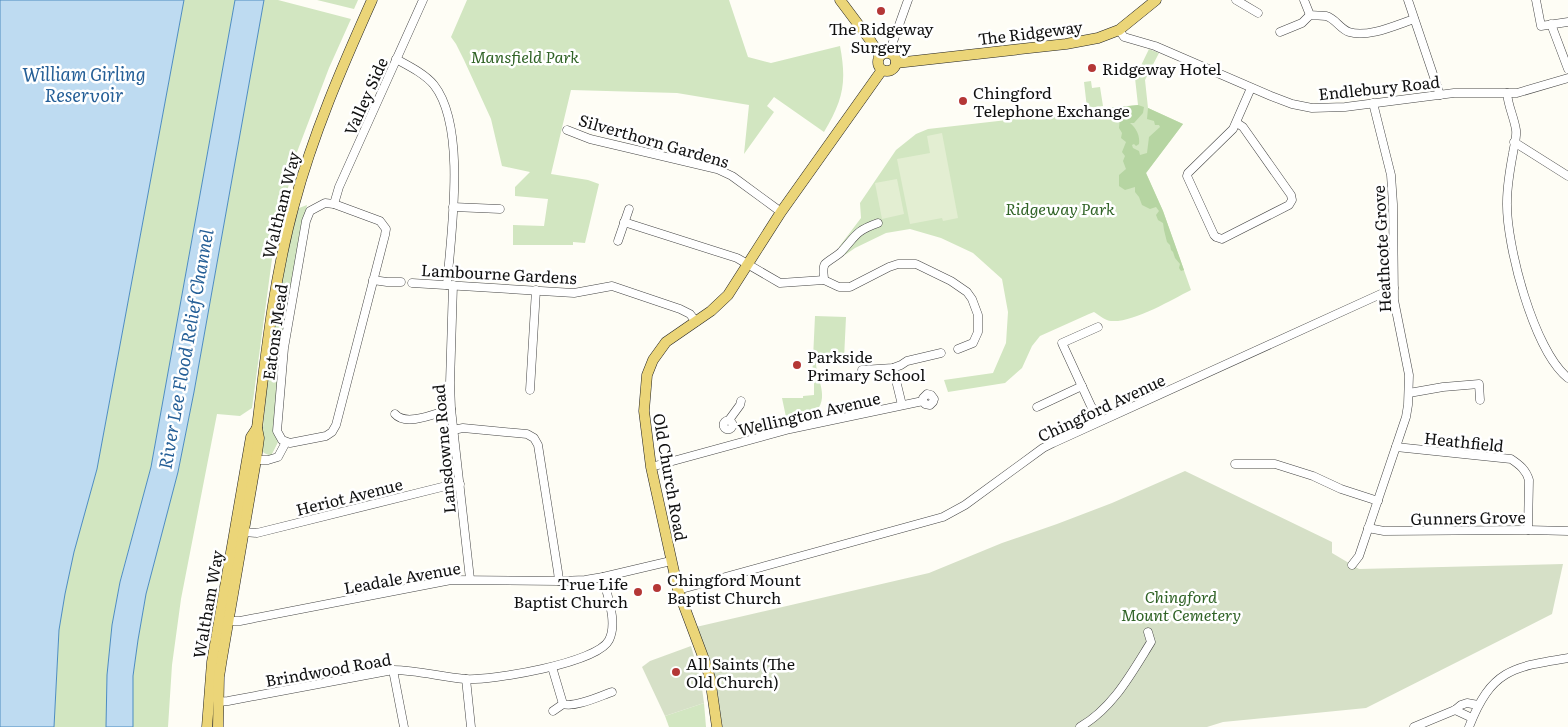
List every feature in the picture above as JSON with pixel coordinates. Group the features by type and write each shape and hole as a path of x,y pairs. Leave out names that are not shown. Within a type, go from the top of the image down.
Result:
{"main road":[{"name":"Waltham Way","path":"218,727 217,658 228,621 232,574 244,532 252,459 251,438 257,428 270,320 283,252 294,204 310,149 331,93 372,0"},
{"path":"840,0 870,40 884,55 895,58 896,63"},
{"name":"The Ridgeway","path":"896,63 1086,41 1109,35 1119,30 1156,0"},
{"path":"882,70 878,64 884,55"},
{"name":"Old Church Road","path":"717,727 710,678 678,590 651,467 644,411 647,375 653,360 666,342 719,305 728,295 781,212 882,70 890,71 896,63"},
{"name":"Waltham Way","path":"207,727 217,658 252,459"}],"street":[{"name":"Valley Side","path":"334,204 423,0"},
{"path":"884,55 908,0"},
{"path":"1236,0 1258,13"},
{"path":"1248,7 1253,0"},
{"path":"1304,0 1310,15"},
{"path":"1408,0 1440,95"},
{"path":"1536,0 1541,26 1568,22"},
{"path":"1310,15 1329,17 1341,28 1348,32 1357,33 1386,29 1414,19"},
{"path":"1280,32 1302,23 1310,15"},
{"path":"1551,24 1568,69"},
{"name":"Endlebury Road","path":"1119,30 1124,37 1155,46 1292,104 1312,108 1340,107 1440,95 1524,92 1568,78"},
{"name":"Lansdowne Road","path":"396,59 425,77 433,85 445,108 452,134 455,173 450,285 451,409 470,579"},
{"path":"1237,123 1243,127 1291,195 1292,200 1289,205 1222,239 1214,235 1187,176 1233,129 1252,88"},
{"path":"1507,93 1516,131 1508,182 1508,232 1527,303 1540,337 1554,364 1568,378"},
{"name":"Heathcote Grove","path":"1352,565 1359,556 1406,417 1409,393 1408,368 1394,300 1391,175 1373,103"},
{"name":"Silverthorn Gardens","path":"567,130 590,139 717,169 732,176 781,212"},
{"path":"1514,142 1568,176"},
{"name":"Eatons Mead","path":"286,442 278,435 278,408 284,348 306,221 310,211 325,203 334,204"},
{"path":"252,459 268,460 278,457 286,442 290,443 326,436 334,429 386,229 380,221 334,204"},
{"path":"453,207 500,209"},
{"path":"618,241 629,209"},
{"path":"624,222 737,258 780,283 824,280 839,287 850,287 889,267 908,263 925,268 950,281 967,292 972,298 978,315 978,332 974,343 958,349"},
{"path":"824,280 823,270 825,264 842,251 853,237 865,228 878,223"},
{"path":"373,280 401,282"},
{"name":"Lambourne Gardens","path":"412,283 576,293 604,286 612,286 680,309 690,314 696,322"},
{"name":"Chingford Avenue","path":"678,590 943,517 965,505 1043,448 1394,288"},
{"path":"530,390 536,290"},
{"path":"1098,327 1064,341 1062,344 1091,406 1102,420"},
{"path":"862,370 893,368 907,362 941,353"},
{"path":"893,368 902,405"},
{"path":"1409,393 1443,387 1479,384 1480,400"},
{"path":"1037,407 1082,386"},
{"name":"Wellington Avenue","path":"730,445 728,430 733,426 729,420 741,401"},
{"name":"Wellington Avenue","path":"651,467 790,429 923,401"},
{"path":"395,414 401,418 413,420 451,409"},
{"path":"453,430 463,428 527,434 534,438 538,445 559,581"},
{"name":"Heathfield","path":"1396,447 1504,458 1518,463 1528,474 1529,480 1528,530"},
{"path":"1235,464 1275,464 1314,476 1340,489 1378,501"},
{"name":"Heriot Avenue","path":"244,532 257,532 460,484"},
{"name":"Gunners Grove","path":"1368,528 1384,532 1568,531"},
{"name":"Leadale Avenue","path":"228,621 240,621 433,583 470,579 559,581 603,577 671,561"},
{"name":"Brindwood Road","path":"218,702 393,670 408,670 466,679 552,667 595,652 609,640 612,623 603,577"},
{"path":"1080,727 1092,720 1120,691 1151,642 1148,632"},
{"path":"1469,727 1478,706 1490,686 1511,671 1520,667 1568,658"},
{"path":"552,667 563,704"},
{"path":"393,670 404,727"},
{"path":"466,679 471,727"},
{"path":"563,704 568,706 612,692"},
{"path":"1414,727 1455,710 1460,705 1467,703 1478,706"},
{"path":"553,711 563,704"},
{"path":"1455,710 1472,718"}],"green space":[{"path":"184,0 235,0 151,467 120,581 112,625 107,675 106,727 54,727 59,630 65,594 74,552 97,469"},
{"path":"264,0 278,0 351,19 329,68 297,152 274,244 252,408 240,416 217,414 181,599 172,665 168,727 133,727 133,676 146,594 178,472 194,392"},
{"path":"317,0 358,0 354,9"},
{"name":"Mansfield Park","path":"467,0 729,0 748,57 771,63 840,46 843,71 842,91 836,110 824,132 774,97 767,106 774,112 744,154 749,105 677,93 571,90 551,174 588,180 599,184 585,243 573,242 573,245 513,245 513,225 544,226 548,199 515,196 515,187 530,172 502,166 491,119 464,60 451,37"},
{"name":"Ridgeway Park","path":"1149,49 1159,53 1145,80 1148,108 1183,124 1146,173 1163,211 1191,290 1141,315 1120,321 1105,319 1094,312 1089,314 1040,336 1032,346 1022,368 1005,383 948,392 944,380 993,373 1006,343 1008,312 1002,279 973,253 941,238 910,229 886,233 845,255 839,247 861,218 860,203 896,150 916,134 928,129 1138,105 1135,78"},
{"path":"1091,81 1092,88 1100,87 1103,106 1087,108 1084,82"},
{"path":"1138,105 1144,107 1143,113 1134,123 1130,123 1136,130 1139,138 1139,144 1136,146 1132,145 1133,148 1139,151 1140,155 1147,153 1149,137 1160,127 1155,125 1154,121 1147,119 1148,108 1183,124 1146,173 1163,211 1184,270 1181,271 1179,268 1180,264 1167,242 1163,223 1158,220 1156,215 1159,211 1156,207 1150,209 1142,205 1135,192 1135,187 1125,190 1119,186 1119,175 1126,169 1123,161 1125,156 1122,152 1126,142 1121,138 1122,133 1119,128 1120,117 1118,115 1109,115 1108,108"},
{"path":"942,133 958,218 943,221 942,218 910,224 897,159 930,153 927,136"},
{"path":"897,179 904,214 882,219 875,183"},
{"path":"307,205 292,276 283,332 274,427 274,433 278,442 271,456 264,453 261,448 269,365 283,266 299,208"},
{"path":"815,316 846,317 844,359 816,358 822,391 821,404 817,410 786,417 782,398 803,398 803,396 814,395 814,382 812,380"},
{"name":"Chingford Mount Cemetery","path":"1185,471 1332,542 1332,553 1359,569 1563,564 1552,614 1366,708 1223,722 1207,727 722,727 712,664 696,627 929,573 1002,543 1112,503"},
{"path":"691,646 701,681 704,703 665,716 642,667 650,661"},
{"path":"704,703 706,727 669,727 665,716"}],"water":[{"name":"William Girling Reservoir","path":"0,0 184,0 97,469 74,552 65,594 59,630 54,727 0,727"},
{"name":"River Lee Flood Relief Channel","path":"235,0 264,0 194,392 178,472 146,594 133,676 133,727 106,727 107,675 112,625 120,582 151,467"}],"place":[{"name":"The Ridgeway Surgery","path":"881,11"},
{"name":"Ridgeway Hotel","path":"1092,68"},
{"name":"Chingford Telephone Exchange","path":"963,101"},
{"name":"Parkside Primary School","path":"797,365"},
{"name":"Chingford Mount Baptist Church","path":"657,588"},
{"name":"True Life Baptist Church","path":"638,592"},
{"name":"All Saints (The Old Church)","path":"676,672"}]}
